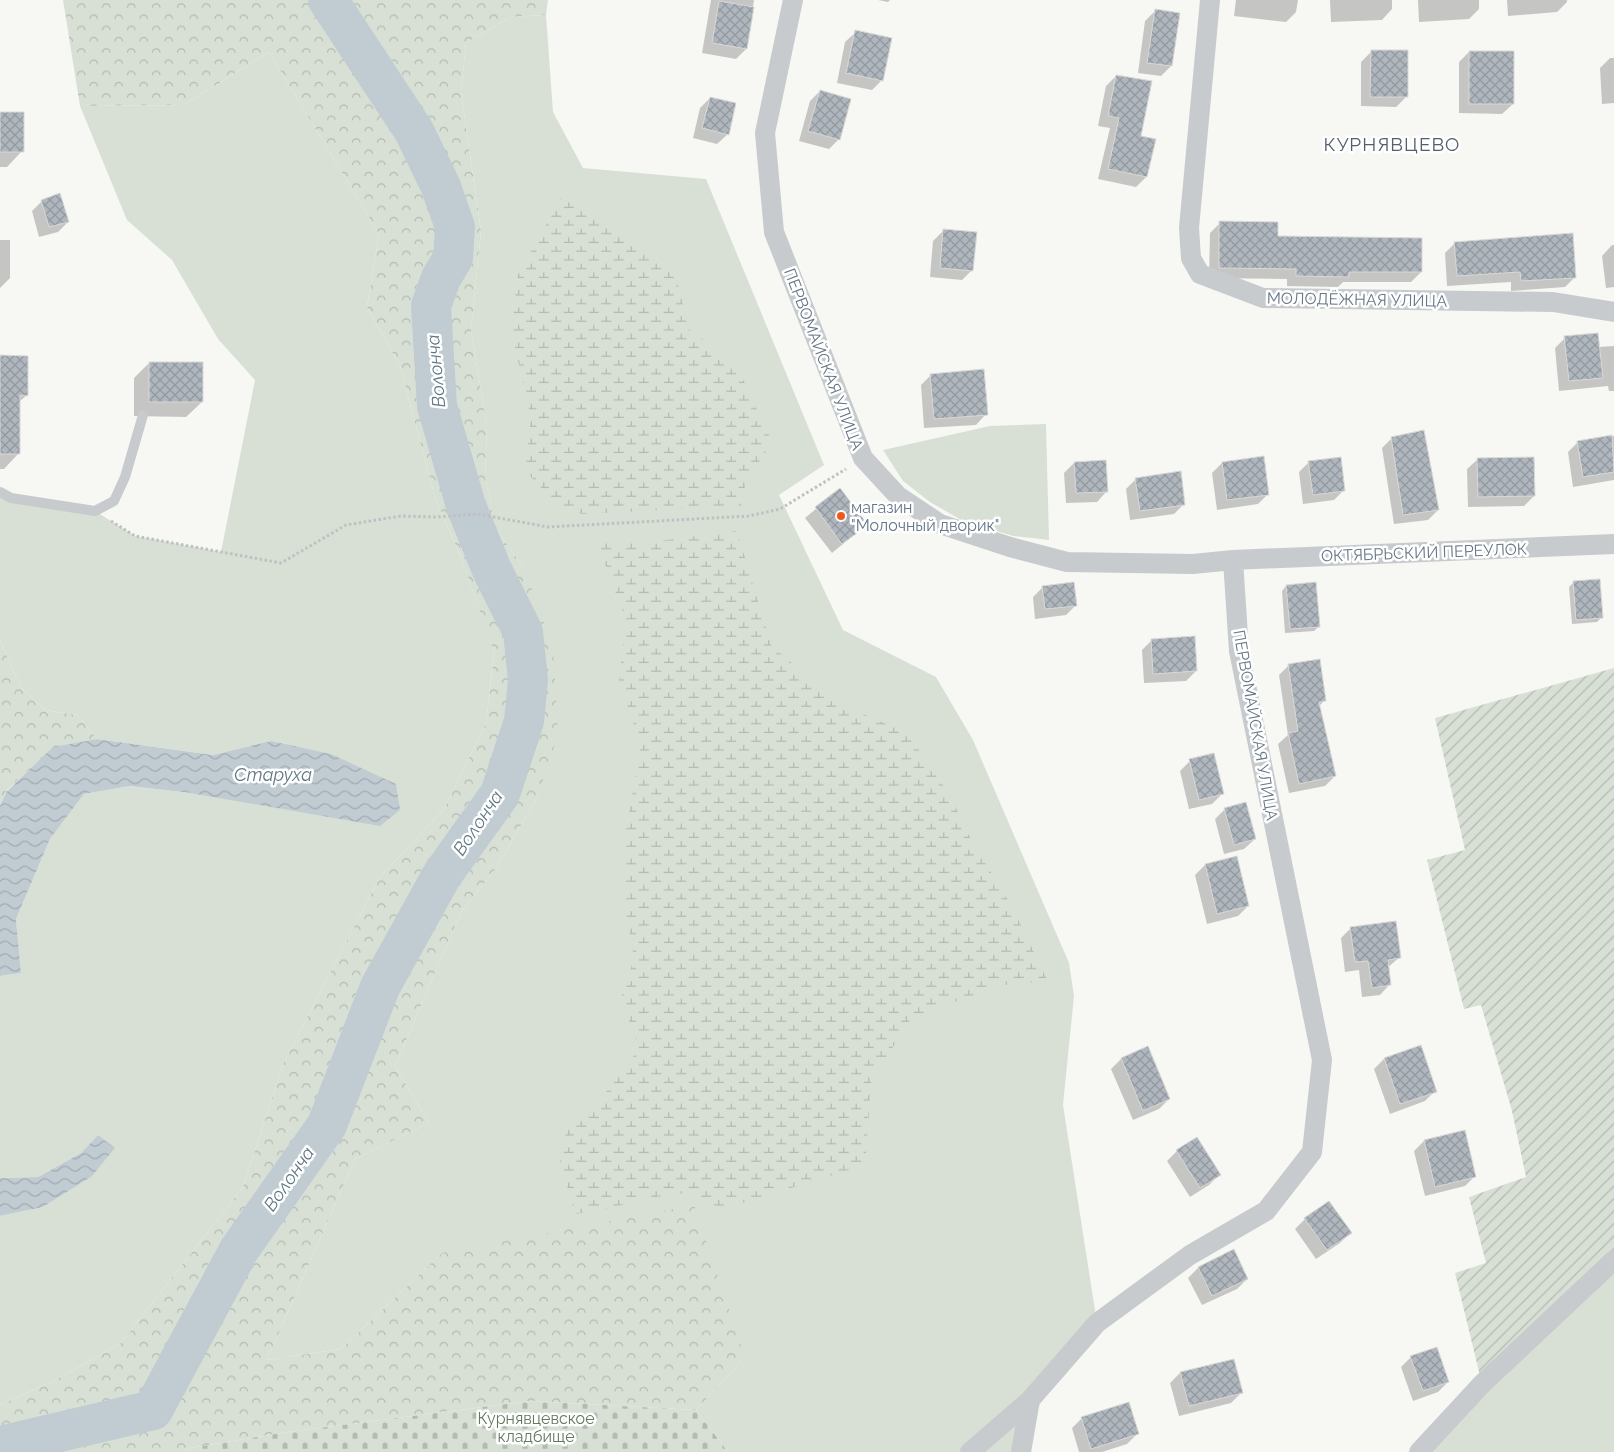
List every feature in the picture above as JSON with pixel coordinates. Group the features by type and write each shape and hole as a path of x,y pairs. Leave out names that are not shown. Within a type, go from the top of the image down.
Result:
{"street":[{"name":"ПЕРВОМАЙСКАЯ УЛИЦА","path":"793,0 765,133 774,232 864,458 898,496 940,524 1010,547 1067,562 1194,564 1233,560 1239,651 1322,1060 1312,1152 1266,1211 1190,1255 1097,1323 1030,1400 970,1452"},
{"name":"МОЛОДЁЖНАЯ УЛИЦА","path":"1210,0 1189,228 1191,258 1200,274 1263,298 1553,302 1614,312"},
{"name":"ОКТЯБРЬСКИЙ ПЕРЕУЛОК","path":"1233,560 1614,544"},
{"path":"1419,1452 1482,1384 1614,1260"},
{"path":"1021,1452 1030,1400"}],"lane":[{"path":"0,492 11,498 95,511 114,502 125,477 143,415"}],"path":[{"path":"95,511 135,536 281,563 346,525 402,516 477,514 548,527 749,516 780,509 864,458"}],"green space":[{"path":"63,0 548,0 546,15 511,17 466,43 461,92 481,231 471,330 487,427 485,476 496,529 524,568 553,648 558,734 538,796 495,870 461,912 395,1066 429,1123 355,1159 267,1360 341,1349 442,1253 694,1205 745,1357 696,1410 530,1401 288,1432 190,1448 182,1452 0,1452 0,1405 57,1379 121,1343 243,1187 284,1062 380,877 444,809 486,723 494,653 462,560 435,498 400,366 367,307 379,234 269,52 184,105 80,106"},
{"path":"546,15 553,112 583,168 706,179 824,465 779,495 843,630 936,677 973,740 1069,963 1074,996 1063,1105 1097,1323 1030,1400 1021,1452 728,1452 696,1410 745,1357 442,1253 341,1349 267,1360 355,1159 429,1123 395,1066 461,912 495,870 538,796 524,568 496,529 485,476 487,427 471,330 481,231 461,92 466,43 511,17"},
{"path":"269,52 379,234 367,307 400,366 435,498 462,560 494,652 486,723 444,809 380,877 284,1062 243,1187 121,1343 57,1379 0,1405 0,1216 43,1207 91,1177 98,1135 81,1153 38,1177 0,1178 0,976 21,973 16,919 50,839 84,794 130,786 190,793 271,741 213,755 97,739 77,715 45,710 21,688 0,640 0,492 95,511 135,536 221,552 255,380 218,339 172,260 127,220 80,106 184,105"},
{"path":"561,198 632,237 676,277 689,329 736,364 772,442 746,482 741,506 582,514 556,503 525,471 531,418 511,329 518,275"},
{"path":"1046,424 1049,540 1013,536 963,521 930,502 903,481 883,450 990,426"},
{"path":"737,531 771,645 836,702 907,733 950,795 971,840 1011,905 1048,981 1003,985 912,1017 871,1082 865,1165 720,1210 693,1192 648,1198 603,1210 575,1214 559,1158 567,1129 600,1100 639,1049 621,998 634,959 624,899 626,829 641,745 619,681 626,620 597,543 658,541"},
{"path":"0,640 21,688 45,710 77,715 97,739 53,748 6,791 0,806"},
{"path":"1614,668 1614,1260 1482,1384 1455,1273 1486,1263 1469,1197 1526,1177 1512,1111 1481,1005 1464,1009 1427,860 1465,850 1435,718"},
{"path":"1614,1260 1614,1452 1419,1452"},
{"name":"Курнявцевское кладбище","path":"530,1401 696,1410 728,1452 182,1452 190,1448 288,1432"}],"water":[{"name":"Старуха","path":"97,739 213,755 271,741 331,754 396,784 400,810 380,826 190,793 130,786 84,794 50,839 16,919 21,973 0,976 0,806 6,792 53,747"},
{"path":"98,1135 115,1148 91,1177 43,1207 0,1216 0,1178 38,1177 81,1153"}],"building":[{"path":"719,1 754,7 747,49 712,43"},
{"path":"1155,9 1180,13 1172,66 1147,63"},
{"path":"855,30 892,38 883,81 846,73"},
{"path":"1371,50 1408,50 1408,97 1370,97"},
{"path":"1469,51 1514,51 1514,104 1469,104"},
{"path":"1116,75 1152,81 1141,136 1156,139 1147,177 1108,169 1119,118 1108,116"},
{"path":"820,90 851,99 840,140 808,131"},
{"path":"710,97 736,103 729,135 702,128"},
{"path":"0,112 24,112 24,152 0,152"},
{"path":"60,193 69,222 49,227 41,200"},
{"path":"1219,221 1278,222 1278,236 1422,238 1422,272 1349,272 1349,277 1296,276 1296,269 1219,268"},
{"path":"943,229 977,232 973,271 940,268"},
{"path":"1573,233 1576,278 1521,281 1520,272 1457,276 1454,242"},
{"path":"1598,333 1603,378 1569,381 1564,336"},
{"path":"0,355 28,356 28,396 20,395 20,454 0,454"},
{"path":"149,362 203,362 203,402 149,402"},
{"path":"984,369 988,415 934,419 930,374"},
{"path":"1424,430 1439,510 1403,515 1391,437"},
{"path":"1612,435 1614,472 1583,477 1577,441"},
{"path":"1264,456 1269,495 1227,500 1222,462"},
{"path":"1341,457 1345,491 1313,495 1308,461"},
{"path":"1534,457 1535,496 1478,497 1477,458"},
{"path":"1106,460 1108,492 1076,493 1074,462"},
{"path":"1181,471 1185,505 1140,511 1135,478"},
{"name":"магазин \"Молочный дворик\"","path":"840,488 868,525 842,544 815,507"},
{"path":"1600,579 1603,618 1576,620 1573,581"},
{"path":"1074,582 1077,606 1045,609 1042,586"},
{"path":"1316,582 1320,627 1290,629 1286,585"},
{"path":"1195,636 1197,671 1153,674 1151,639"},
{"path":"1320,659 1326,701 1319,702 1336,776 1299,784 1288,733 1298,731 1288,664"},
{"path":"1214,753 1224,794 1199,800 1189,759"},
{"path":"1246,802 1256,839 1234,845 1224,808"},
{"path":"1237,856 1249,906 1217,914 1205,864"},
{"path":"1396,921 1401,958 1388,960 1391,985 1372,988 1368,961 1355,962 1350,927"},
{"path":"1421,1045 1437,1092 1400,1104 1384,1058"},
{"path":"1148,1046 1170,1099 1143,1111 1121,1058"},
{"path":"1465,1130 1476,1177 1435,1187 1424,1140"},
{"path":"1197,1137 1221,1175 1200,1188 1176,1150"},
{"path":"1329,1201 1352,1233 1327,1250 1304,1218"},
{"path":"1234,1249 1248,1279 1212,1296 1198,1267"},
{"path":"1437,1347 1449,1382 1423,1391 1410,1356"},
{"path":"1234,1359 1243,1393 1189,1406 1180,1372"},
{"path":"1129,1402 1139,1434 1091,1449 1081,1417"}],"waterway":[{"name":"Волонча","path":"0,1446 153,1410 239,1250 327,1125 380,987 442,875 500,794 524,721 528,680 523,632 492,570 466,506 437,406 431,306 441,278 453,258 455,227 441,187 414,131 328,0"}],"place":[{"name":"магазин \"Молочный дворик\"","path":"841,516"}],"district":[{"name":"КУРНЯВЦЕВО","path":"1392,144"}]}
